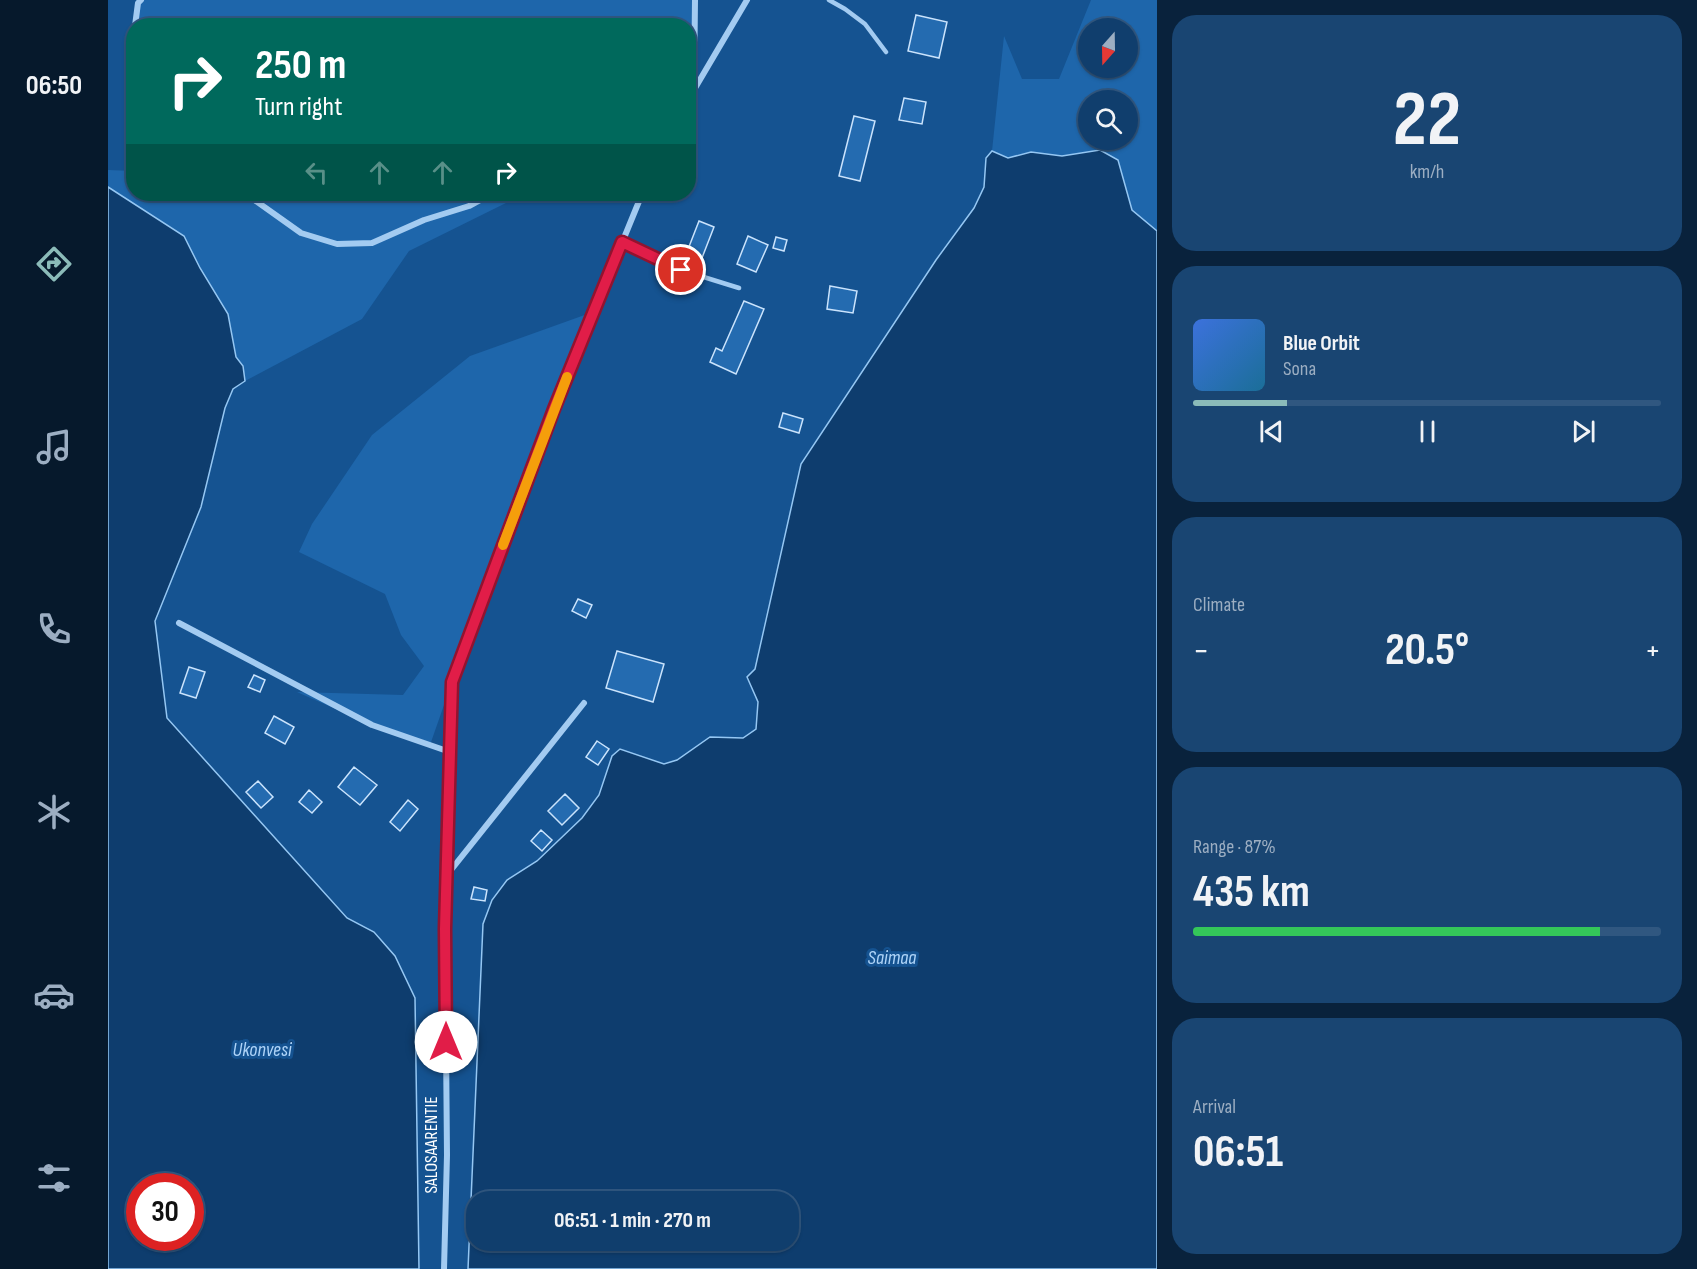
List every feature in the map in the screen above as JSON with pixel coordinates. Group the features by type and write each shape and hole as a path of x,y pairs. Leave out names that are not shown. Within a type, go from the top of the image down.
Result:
{"street":[{"path":"136,18 138,3 141,0"},
{"path":"694,18 695,0"},
{"path":"696,83 747,0"},
{"path":"256,201 301,233 337,244 372,243 424,220 470,206 479,201"},
{"name":"SALOSAARENTIE","path":"444,1269 447,1155 445,940 452,682 554,409 639,201"},
{"path":"180,623 372,725 450,752"},
{"path":"446,876 584,703"}],"lane":[{"path":"829,0 865,24 886,52"},
{"path":"622,242 681,270 739,288"}],"shaded area":[{"path":"141,0 695,0 695,18 137,18"},
{"path":"1091,0 1157,0 1157,231 1132,210 1118,160 1100,150 1062,156 1031,153 1008,158 992,151 1004,36 1022,79 1059,79 1078,32 1078,78 1138,78 1138,18 1084,18"},
{"path":"108,170 126,171 126,199 108,187"},
{"path":"130,201 510,201 409,251 362,319 245,381 243,366 236,357 228,314 184,236"},
{"path":"593,312 430,745 372,725 297,692 403,695 424,666 401,635 385,594 299,552 312,524 372,435 470,356"}],"water":[{"name":"Saimaa","path":"1100,150 1118,160 1132,210 1157,231 1157,1269 468,1269 469,1251 799,1251 799,1191 471,1191 483,924 492,900 507,880 537,861 582,818 599,795 612,756 620,749 664,764 677,760 710,737 743,738 756,729 758,702 747,677 755,669 801,464 936,260 974,208 984,187 986,158 992,151 1008,158 1031,152 1062,156"},
{"name":"Ukonvesi","path":"108,187 126,199 126,201 130,201 184,236 228,314 236,357 243,366 245,381 233,389 225,408 201,507 155,621 167,718 347,918 374,932 395,956 415,998 419,1269 108,1269"}],"building":[{"path":"916,15 947,22 939,58 908,51"},
{"path":"904,98 926,102 922,124 899,120"},
{"path":"854,116 875,121 860,181 839,176"},
{"path":"699,221 714,227 700,263 685,257"},
{"path":"748,236 768,245 756,272 737,264"},
{"path":"776,237 787,240 784,251 773,248"},
{"path":"830,286 857,291 853,313 827,309"},
{"path":"744,301 764,309 736,374 710,362 716,348 722,351"},
{"path":"783,413 803,419 799,433 779,427"},
{"path":"578,599 592,605 586,618 572,611"},
{"path":"617,651 664,664 653,702 606,688"},
{"path":"189,667 205,672 196,698 180,693"},
{"path":"254,675 265,680 260,692 248,687"},
{"path":"274,716 294,727 285,744 265,733"},
{"path":"597,741 609,749 598,765 586,757"},
{"path":"354,767 377,785 360,805 338,787"},
{"path":"258,781 273,797 261,808 246,792"},
{"path":"309,790 322,802 312,813 299,802"},
{"path":"565,794 579,808 562,825 548,811"},
{"path":"408,800 418,809 400,831 390,822"},
{"path":"541,830 552,840 542,851 531,841"},
{"path":"474,887 487,890 485,901 471,899"}],"slow traffic":[{"path":"503,545 567,377"}],"route":[{"path":"446,1042 445,929 452,682 554,409 622,242 681,270"}]}
